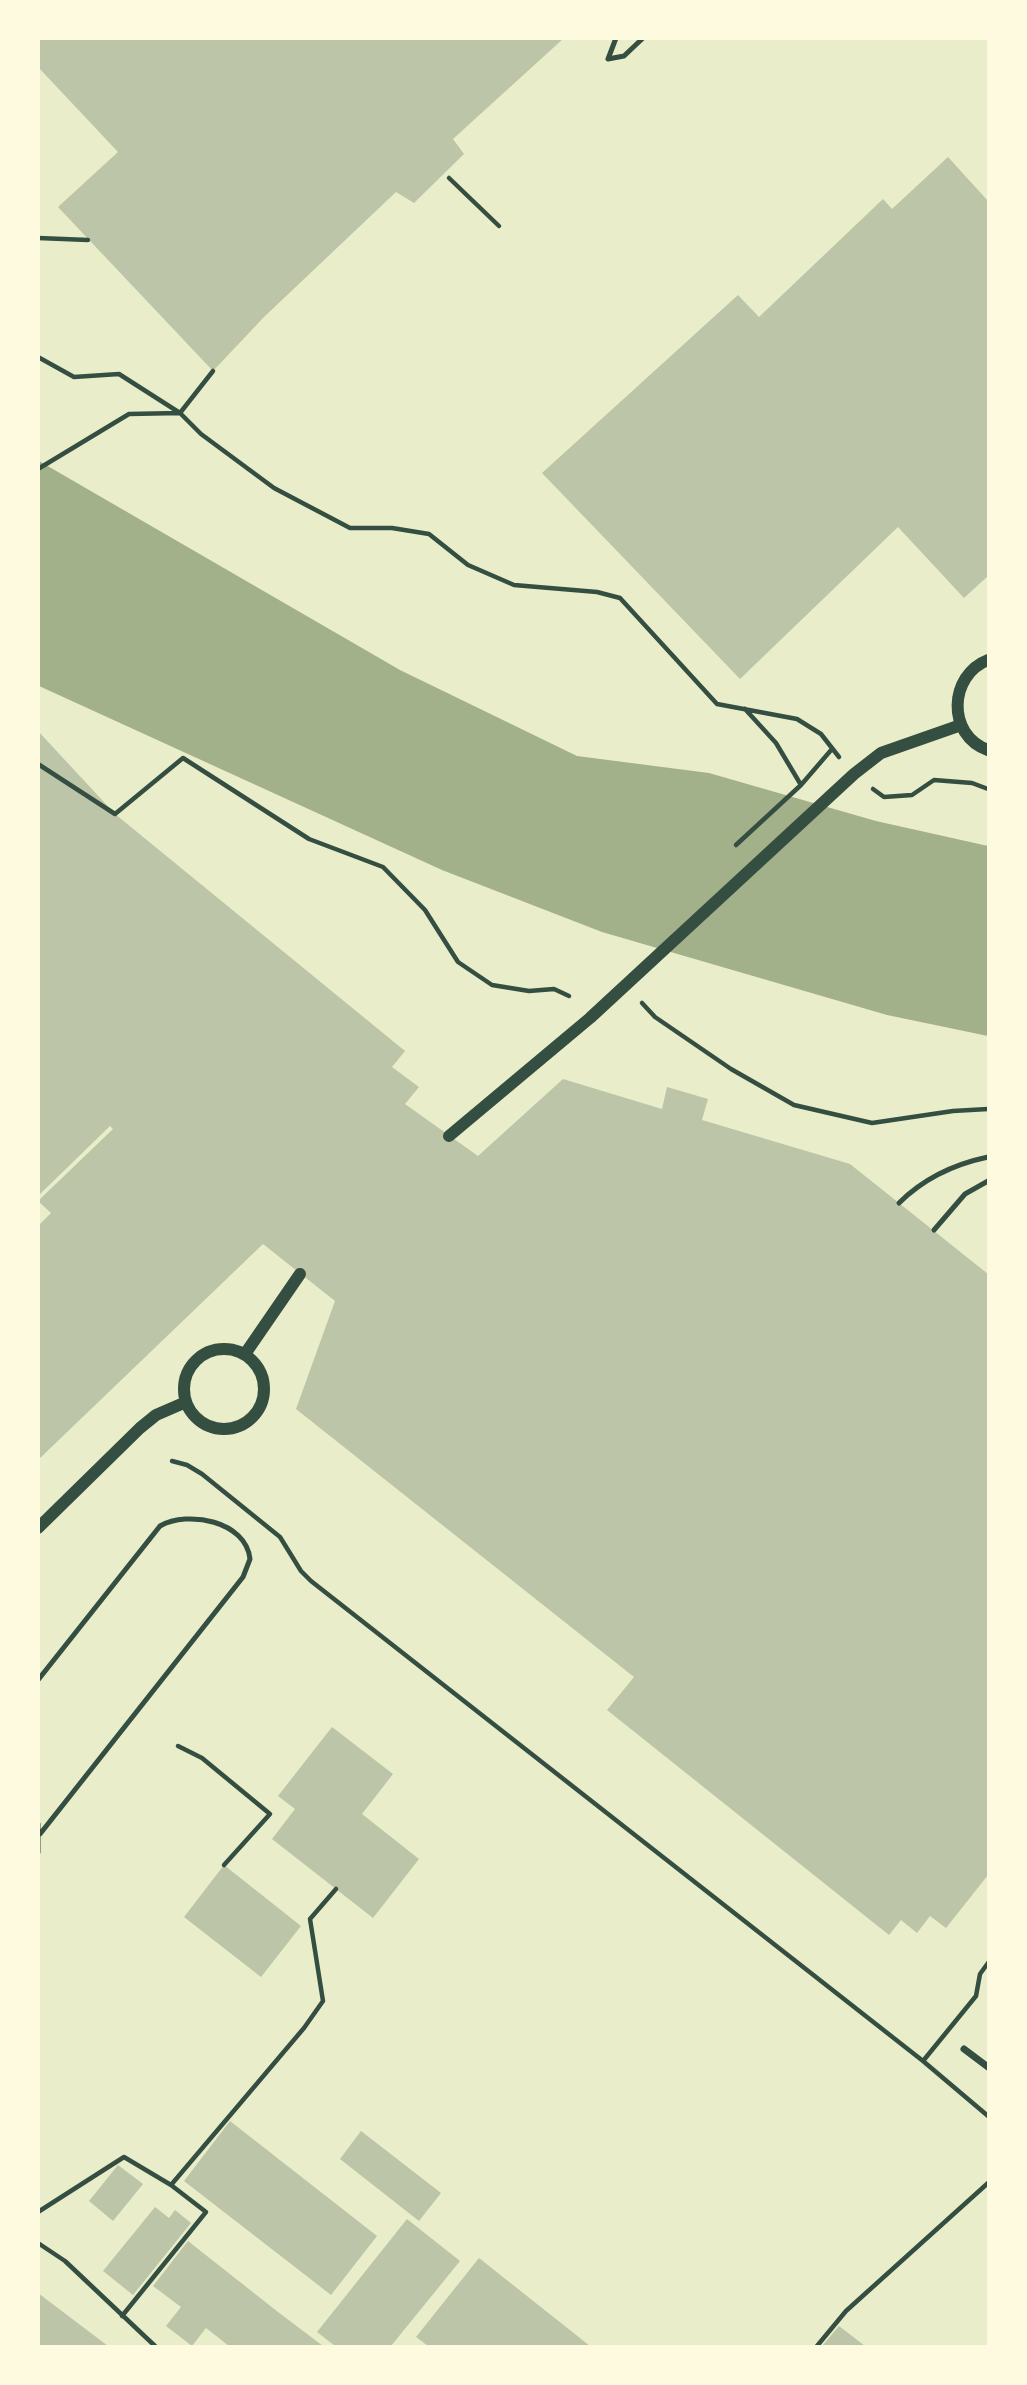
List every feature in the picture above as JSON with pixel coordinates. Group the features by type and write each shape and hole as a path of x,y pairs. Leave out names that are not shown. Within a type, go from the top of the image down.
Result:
{"street":[{"path":"989,660 972,670 963,681 957,710 961,724 970,738 989,750"},
{"path":"449,1136 625,986 854,774 881,753 961,724"},
{"path":"245,1354 300,1274"},
{"path":"220,1349 245,1354 262,1373 265,1385 260,1409 251,1420 228,1430 214,1429 202,1423 192,1414 186,1402 184,1384 188,1371 196,1360 220,1349"},
{"path":"38,1528 156,1415 186,1402"},
{"path":"964,2049 989,2067"}],"lane":[{"path":"616,38 608,59 624,55 643,38"},
{"path":"899,1203 913,1189 935,1176 967,1162 989,1157"},
{"path":"934,1230 965,1194 989,1181"},
{"path":"38,1680 160,1526 178,1518 207,1520 227,1529 244,1542 250,1559 243,1577 40,1834"},
{"path":"38,1824 38,1852"}],"path":[{"path":"449,178 499,226"},
{"path":"38,238 88,240"},
{"path":"38,357 74,377 119,374 180,412 201,434 253,475 350,528 393,528 429,534 468,565 514,585 597,592 621,598 717,704 796,719 821,734 854,774 884,797 912,795 934,780 972,783 989,789"},
{"path":"38,469 129,414 180,412 213,371"},
{"path":"744,709 776,743 801,785"},
{"path":"733,848 801,785 832,749"},
{"path":"38,764 115,814 183,758 309,839 383,867 425,910 458,962 492,985 529,991 554,989 569,996"},
{"path":"625,986 655,1017 731,1069 794,1105 872,1123 953,1111 989,1109"},
{"path":"172,1461 187,1465 202,1474 280,1537 301,1571 311,1581 989,2116"},
{"path":"178,1746 202,1758 270,1814 224,1865"},
{"path":"171,2185 304,2028 323,2001 310,1919 336,1889"},
{"path":"923,2062 976,1996 980,1973 989,1963"},
{"path":"38,2212 124,2157 171,2185 206,2212 122,2316"},
{"path":"817,2347 846,2311 989,2183"},
{"path":"38,2243 65,2261 155,2347"}],"shaded area":[{"path":"39,461 400,670 577,756 709,773 876,821 988,846 988,1036 887,1015 602,932 442,870 39,686"}],"building":[{"path":"38,38 564,38 453,139 464,154 414,203 396,192 264,317 213,371 58,207 118,152 38,67"},
{"path":"948,157 988,201 988,576 964,598 898,527 740,679 542,473 738,295 759,317 883,199 892,209"},
{"path":"38,731 115,814 405,1051 392,1067 419,1087 405,1104 478,1156 563,1079 662,1109 667,1087 708,1099 702,1120 850,1164 988,1274 988,1875 946,1928 930,1916 917,1933 901,1920 889,1935 607,1710 634,1677 296,1409 335,1301 263,1244 38,1460 38,1226 51,1213 38,1201 113,1129 110,1126 38,1196"},
{"path":"332,1727 393,1774 362,1814 419,1859 373,1918 272,1839 295,1809 278,1796"},
{"path":"224,1865 301,1926 261,1977 184,1917"},
{"path":"230,2121 377,2236 331,2295 184,2181"},
{"path":"361,2131 441,2193 419,2221 340,2159"},
{"path":"118,2165 143,2184 113,2221 89,2201"},
{"path":"155,2207 169,2218 175,2210 191,2223 133,2295 103,2271"},
{"path":"407,2219 460,2261 391,2346 335,2346 317,2332"},
{"path":"188,2241 323,2346 229,2346 206,2328 192,2346 166,2326 181,2307 153,2286"},
{"path":"479,2258 590,2346 428,2346 416,2337"},
{"path":"38,2293 108,2346 38,2346"},
{"path":"839,2326 865,2346 822,2346"}]}
